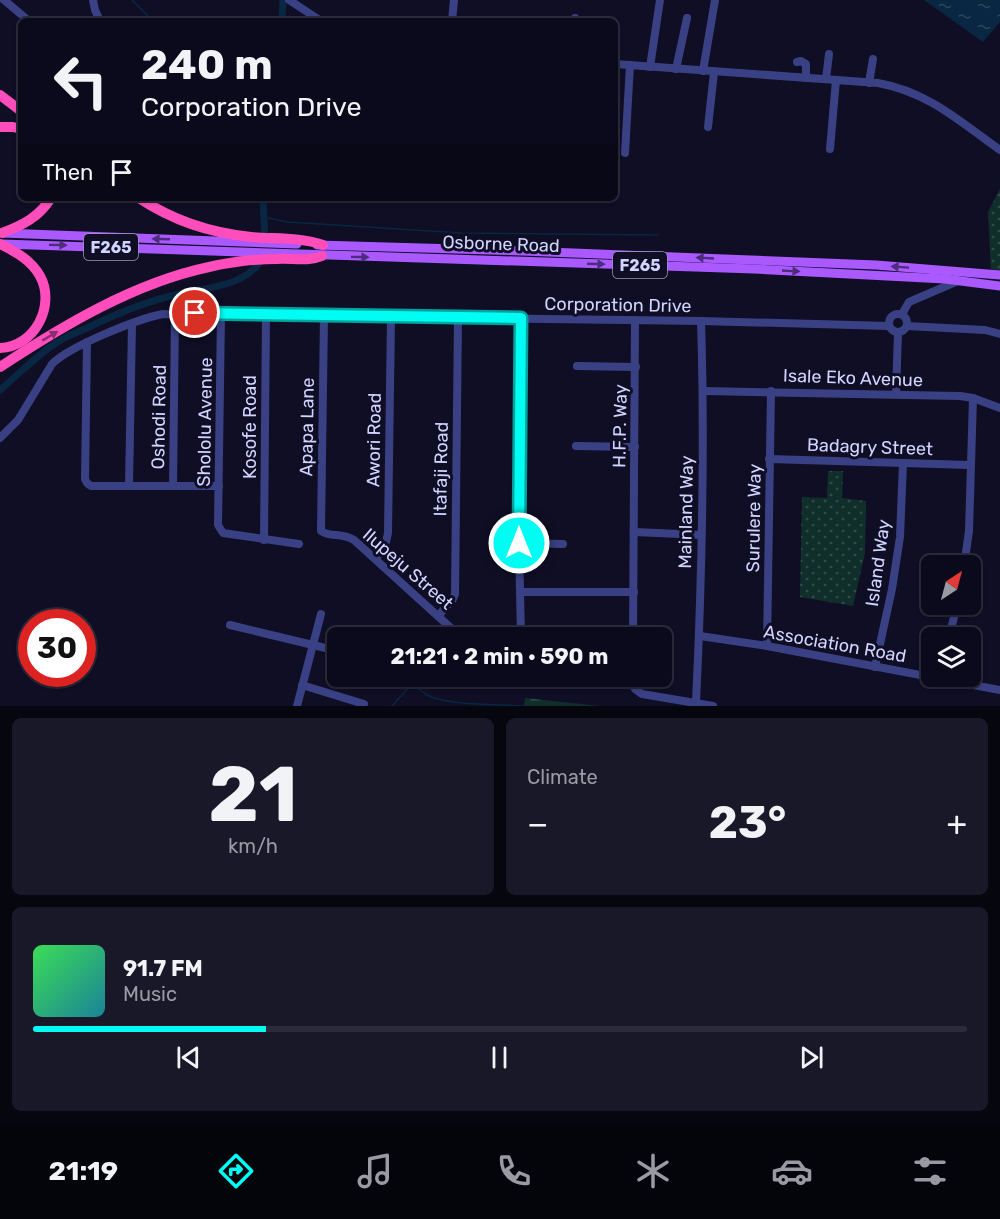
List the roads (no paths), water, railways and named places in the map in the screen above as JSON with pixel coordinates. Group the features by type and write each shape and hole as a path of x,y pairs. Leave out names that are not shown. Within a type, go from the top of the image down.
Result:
{"highway":[{"path":"0,95 18,109"},
{"path":"0,127 18,128"},
{"path":"0,348 16,344 37,327 46,296 40,276 32,264 1,239 39,214 49,201"},
{"name":"F265","path":"144,201 168,215 193,225 233,235 250,248 281,248 311,241 323,251"},
{"path":"0,367 64,327 137,291 250,248 281,248 314,259 323,251"}],"main road":[{"name":"F265","path":"1,239 250,248"},
{"name":"Osborne Road","path":"323,251 586,253 876,265 1000,275"},
{"name":"Osborne Road","path":"323,251 754,269 958,281 1000,286"}],"street":[{"path":"4,0 25,18"},
{"path":"93,0 99,18"},
{"path":"290,0 317,18"},
{"path":"452,18 454,0"},
{"path":"650,67 660,0"},
{"path":"703,71 715,0"},
{"path":"676,69 687,18"},
{"path":"826,80 829,54"},
{"path":"869,82 873,59"},
{"path":"797,62 801,61 806,64 806,78"},
{"path":"618,64 869,82 897,87 939,106 1000,150"},
{"path":"625,153 630,65"},
{"path":"708,127 714,72"},
{"path":"830,149 836,80"},
{"path":"902,314 909,302 958,281"},
{"name":"Corporation Drive","path":"0,438 18,420 52,364 67,352 154,316 175,313 889,326"},
{"name":"Oshodi Road","path":"173,486 175,313"},
{"path":"898,332 889,326 890,317 898,313 902,314 906,317 907,326"},
{"name":"Shololu Avenue","path":"221,314 218,525 223,533 264,540"},
{"name":"Kosofe Road","path":"264,540 266,315"},
{"name":"Apapa Lane","path":"324,315 320,528 328,536"},
{"name":"Awori Road","path":"376,560 386,542 388,533 391,317"},
{"name":"Itafaji Road","path":"439,615 453,599 454,594 458,318"},
{"path":"521,318 519,543 521,627"},
{"name":"H.F.P. Way","path":"633,627 635,320"},
{"name":"Mainland Way","path":"696,703 700,636 703,391 701,321"},
{"path":"129,486 132,324"},
{"path":"898,332 907,326 985,330 1000,334"},
{"path":"896,394 898,332"},
{"path":"87,342 85,479 87,483 91,486 219,486"},
{"path":"577,366 636,368"},
{"name":"Isale Eko Avenue","path":"703,391 896,394 973,398 1000,408"},
{"name":"Surulere Way","path":"767,646 771,391"},
{"path":"966,555 969,531 973,398"},
{"path":"576,446 635,447"},
{"name":"Badagry Street","path":"769,459 970,465"},
{"name":"Island Way","path":"875,667 898,546 903,463"},
{"path":"635,532 701,535"},
{"name":"Ilupeju Street","path":"328,536 339,534 347,536 451,627"},
{"path":"264,540 299,544"},
{"path":"519,543 563,544"},
{"path":"520,592 634,592"},
{"path":"297,706 321,614"},
{"path":"230,625 327,648"},
{"name":"Association Road","path":"700,636 921,675"},
{"path":"302,685 364,704"},
{"name":"Association Road","path":"981,686 1000,690"},
{"path":"635,687 642,694 713,706"}],"water":[{"path":"924,0 1000,0 1000,22 983,42"}],"waterway":[{"path":"132,0 150,18"},
{"path":"282,18 283,0"},
{"path":"263,201 265,240"},
{"path":"264,217 288,222 461,233 658,235"},
{"path":"0,390 41,354 64,338 144,304 237,280 256,267 263,257"},
{"path":"392,706 409,687"},
{"path":"417,687 436,699 475,704 525,706"}]}
